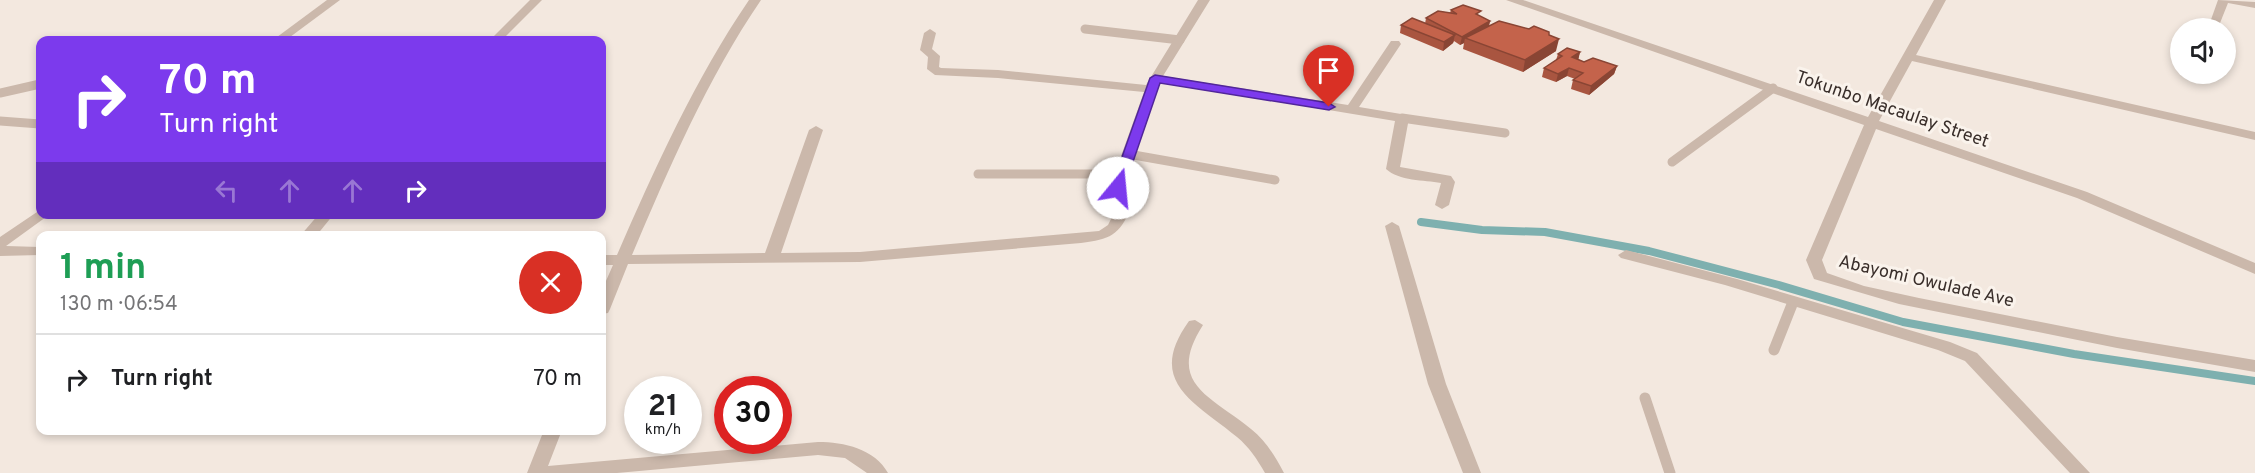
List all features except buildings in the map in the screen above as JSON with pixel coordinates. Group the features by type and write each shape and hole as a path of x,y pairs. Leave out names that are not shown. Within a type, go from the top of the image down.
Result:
{"street":[{"path":"284,36 334,0"},
{"path":"500,36 536,0"},
{"path":"606,299 621,260 728,38 755,0"},
{"path":"606,260 772,256 860,257 1102,236 1117,227 1124,208 1113,198 1153,84 1204,0"},
{"name":"Tokunbo Macaulay Street","path":"1512,0 2082,195 2255,268"},
{"name":"Abayomi Owulade Ave","path":"1940,0 1872,122 1814,260 1820,276 1837,283 1904,300 2144,349 2255,366"},
{"path":"2217,18 2224,0"},
{"path":"2230,0 2255,5"},
{"path":"930,33 926,50 934,56 933,69 939,72 1153,84 1402,118 1393,169 1407,174 1446,179 1448,182 1442,205"},
{"path":"1351,110 1395,44"},
{"path":"1910,57 2255,136"},
{"path":"772,256 816,130"},
{"path":"0,244 36,218"},
{"path":"312,231 322,219"},
{"path":"1392,226 1437,384 1472,473"},
{"path":"0,251 36,251"},
{"path":"1626,255 1731,282 1944,346 1971,357 2081,473"},
{"path":"1195,325 1181,347 1179,363 1184,381 1202,402 1255,442 1275,473"},
{"path":"536,473 551,435"},
{"path":"546,473 793,449 832,448 865,457 879,473"}],"lane":[{"path":"1085,29 1180,40"},
{"path":"0,93 36,85"},
{"path":"1672,162 1773,88"},
{"path":"1402,118 1506,134"},
{"path":"0,121 36,124"},
{"path":"1128,154 1275,180"},
{"path":"978,174 1122,174"},
{"path":"1774,350 1793,302"},
{"path":"1645,398 1670,473"}],"waterway":[{"path":"1421,222 1482,230 1545,232 1649,251 1779,285 1903,322 2074,354 2255,381"}],"route":[{"path":"1118,188 1155,78 1329,107"}]}
